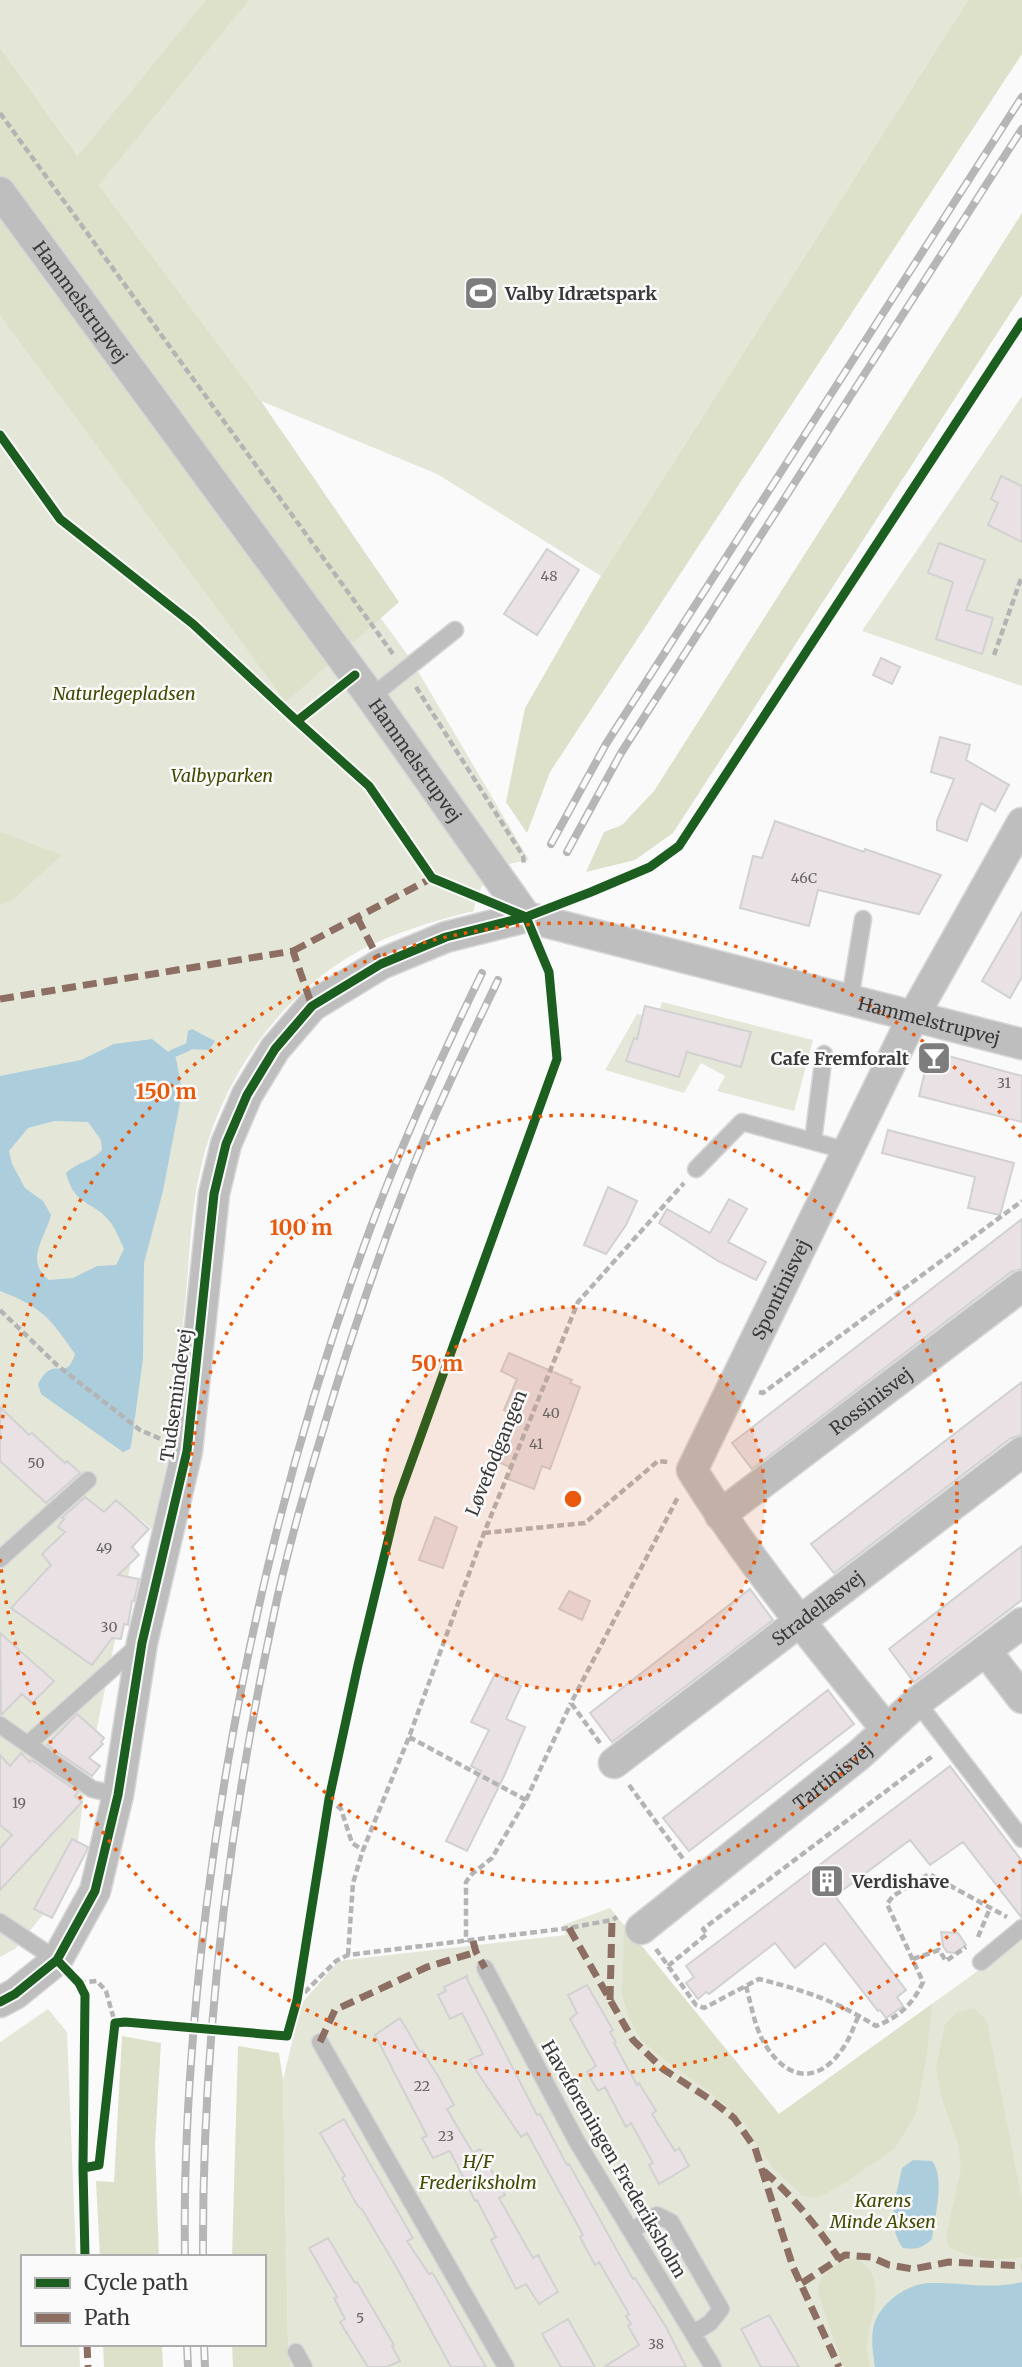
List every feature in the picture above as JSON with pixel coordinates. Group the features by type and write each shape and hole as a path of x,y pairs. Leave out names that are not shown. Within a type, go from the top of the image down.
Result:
{"street":[{"name":"Hammelstrupvej","path":"0,192 371,697 526,917 1022,1044"},
{"name":"Spontinisvej","path":"696,1464 914,1015 1022,823"},
{"name":"Tudsemindevej","path":"0,2002 15,1994 57,1960 95,1891 118,1795 142,1643 187,1451 214,1195 226,1144 247,1095 275,1049 312,1006 381,964 446,937 526,917"},
{"name":"Rossinisvej","path":"720,1515 1022,1286"},
{"name":"Stradellasvej","path":"614,1763 1022,1452"},
{"path":"696,1464 692,1470 720,1515 800,1622 886,1729"},
{"name":"Tartinisvej","path":"641,1929 859,1755 917,1702 1022,1623"},
{"path":"986,1651 1022,1698"}],"lane":[{"path":"371,697 455,630"},
{"path":"850,999 863,919"},
{"path":"813,1141 824,1054"},
{"path":"696,1169 742,1122 848,1151"},
{"path":"0,1559 88,1480"},
{"path":"28,1744 142,1643"},
{"path":"917,1702 1022,1839"},
{"path":"0,1725 92,1789 118,1795"},
{"path":"0,1922 57,1960"},
{"path":"981,1962 1019,1925"},
{"name":"Haveforeningen Frederiksholm","path":"485,1968 576,2140 713,2367"},
{"path":"320,2042 506,2367"},
{"path":"631,2231 657,2215 671,2222 721,2309 710,2323 693,2333"},
{"path":"296,2352 304,2367"}],"path":[{"path":"0,113 404,669 523,856 524,868"},
{"path":"993,655 1022,576"},
{"path":"736,1382 763,1393 1022,1201"},
{"path":"0,1310 57,1365 140,1430"},
{"path":"466,1942 466,1882 492,1858 526,1800 571,1703 696,1464 658,1461 585,1523 484,1533"},
{"path":"571,1703 700,1880"},
{"path":"408,1737 526,1800"},
{"path":"668,1966 707,1934 703,1929 949,1744"},
{"path":"329,1799 341,1809 352,1843 363,1850"},
{"path":"297,2000 336,1961 348,1955 569,1928 612,1920 620,1915 641,1929 696,2005 704,2008 759,1979 811,1992 845,2007 876,2026 897,2015 914,2001 923,1982 887,1904 893,1896 929,1874 1019,1925"},
{"path":"977,1939 990,1908"},
{"path":"913,1959 939,1950 946,1961 967,1946"},
{"path":"79,1983 97,1981 106,1991 120,2023 114,2036"},
{"path":"747,1986 761,2036 771,2053 785,2068 802,2075 813,2074 831,2062 844,2047 859,2015"}],"green space":[{"name":"Valby Idrætspark","path":"0,0 968,0 601,576 437,474 261,401 99,185 0,47"},
{"path":"206,0 249,0 99,185 261,401 399,602 286,702 0,315 0,47 78,156"},
{"path":"968,0 1022,0 1022,54 550,772 527,833 506,802 525,708 601,576"},
{"name":"Valbyparken","path":"0,95 412,661 529,860 509,864 493,873 480,890 474,911 387,938 330,969 303,991 279,1016 239,1072 223,1103 210,1135 195,1198 165,1471 152,1529 140,1519 85,1786 73,1878 15,1949 0,1957"},
{"path":"1022,213 1022,295 673,833 635,860 586,872 604,832 622,825 654,791"},
{"path":"1022,396 1022,686 862,631"},
{"path":"0,832 62,855 11,901 0,905"},
{"path":"662,1002 813,1040 794,1111 717,1091 725,1076 701,1063 684,1093 605,1070 637,1014 657,1018"},
{"name":"H/F Frederiksholm","path":"610,1908 779,2114 1022,1939 1022,2367 291,2367 288,2339 283,2080 301,2004 337,1963 345,1960 566,1935 563,1925"},
{"path":"624,1924 779,2114 932,2004 927,2055 916,2114 895,2148 845,2183 817,2198 803,2196 774,2169 757,2146 746,2124 711,2093 641,2040 628,2016 622,1994"},
{"path":"974,2008 987,2021 1022,2201 1022,2257 975,2257 949,2247 946,2237 961,2168 958,2144 942,2099 936,2068 945,2024 957,2012"},
{"path":"48,2009 67,2032 76,2255 21,2255 21,2346 79,2346 80,2367 0,2367 0,2042"},
{"path":"122,2036 161,2043 155,2145 159,2255 100,2255 96,2181 114,2182"},
{"path":"238,2046 279,2053 283,2080 288,2339 291,2367 233,2367 232,2346 266,2346 266,2255 232,2255"},
{"path":"856,2258 866,2266 875,2286 867,2348 870,2367 843,2367 818,2293 821,2280 830,2269"},
{"path":"103,2346 162,2346 163,2367 104,2367"}],"water":[{"path":"192,1029 215,1041 209,1050 189,1049 186,1045 188,1031"},
{"path":"152,1039 176,1058 182,1092 163,1191 144,1263 143,1359 131,1446 123,1452 41,1394 38,1384 44,1375 50,1370 67,1367 75,1354 59,1331 36,1308 0,1291 0,1076 81,1060 114,1044","holes":["54,1121 88,1122 101,1140 102,1150 66,1173 74,1192 111,1223 124,1249 116,1265 97,1266 73,1278 49,1280 38,1265 37,1257 51,1215 43,1201 25,1188 12,1164 9,1151 28,1128"]},
{"path":"913,2160 932,2161 936,2168 939,2188 932,2239 919,2248 908,2249 903,2248 898,2239 893,2219 902,2168"},
{"path":"1022,2282 1022,2367 875,2367 872,2338 876,2320 886,2304 902,2292 929,2283 986,2286"}],"building":[{"path":"1001,476 1022,486 1022,542 988,525 998,503 991,499"},
{"path":"939,543 985,560 966,610 993,618 982,654 936,639 953,582 928,573"},
{"path":"547,549 579,570 537,635 504,614"},
{"path":"881,658 900,667 892,684 873,675"},
{"path":"940,737 970,745 966,760 1009,785 995,811 981,803 967,841 937,830 937,821 954,779 931,772"},
{"path":"775,821 941,875 919,914 818,890 809,926 740,908 753,856 762,858"},
{"path":"1022,912 1022,977 1010,998 982,981"},
{"path":"645,1006 751,1032 741,1067 687,1052 679,1077 626,1061 634,1038 637,1039"},
{"path":"930,1051 1022,1076 1022,1122 919,1096"},
{"path":"888,1130 1014,1163 1000,1215 968,1208 975,1177 882,1153"},
{"path":"608,1187 637,1201 626,1225 606,1254 584,1245"},
{"path":"729,1199 747,1209 728,1242 766,1262 756,1280 718,1261 659,1223 667,1209 710,1233"},
{"path":"1022,1219 1022,1269 1011,1272 752,1469 732,1443"},
{"path":"509,1353 572,1380 570,1383 580,1387 550,1469 542,1466 534,1489 508,1479 512,1468 490,1458 492,1455 489,1454 509,1412 504,1410 517,1379 501,1371"},
{"path":"1022,1382 1022,1435 1011,1438 834,1573 811,1544"},
{"path":"0,1407 29,1435 32,1433 80,1473 46,1503 0,1461"},
{"path":"85,1497 104,1512 116,1500 149,1529 132,1547 139,1555 118,1575 139,1579 128,1625 124,1624 121,1639 112,1638 92,1665 11,1608 51,1565 42,1554 65,1532 58,1527 64,1519 62,1518"},
{"path":"435,1517 457,1527 443,1568 419,1560"},
{"path":"1022,1546 1022,1600 914,1682 889,1649"},
{"path":"750,1589 773,1620 612,1742 590,1713"},
{"path":"569,1591 590,1601 582,1620 559,1609"},
{"path":"0,1633 54,1681 32,1703 22,1694 1,1715"},
{"path":"495,1674 521,1686 506,1719 525,1727 467,1851 446,1841 481,1771 471,1766 489,1730 471,1722"},
{"path":"828,1690 854,1724 689,1851 663,1818"},
{"path":"77,1714 104,1738 101,1742 103,1744 89,1758 100,1766 92,1776 47,1745"},
{"path":"21,1753 30,1762 32,1760 78,1792 75,1796 82,1802 0,1890 0,1848 12,1835 0,1825 0,1755 10,1766"},
{"name":"Verdishave","path":"950,1766 1022,1861 1022,1918 963,1842 930,1865 910,1840 835,1896 906,1990 897,1997 903,2006 886,2018 825,1943 795,1968 775,1943 709,1994 706,1992 698,1999 686,1983 694,1977 686,1966"},
{"path":"72,1839 88,1847 52,1918 34,1909"},
{"path":"941,1932 958,1933 966,1945 955,1953 947,1952 943,1946"},
{"path":"467,1976 537,2115 540,2114 633,2279 635,2278 666,2327 686,2367 604,2367 639,2345 628,2326 631,2324 626,2316 629,2314 599,2262 595,2265 580,2237 583,2235 527,2133 521,2137 469,2060 483,2054 462,2013 450,2019 438,1995 446,1991 444,1987"},
{"path":"587,1985 613,2030 610,2032 616,2042 614,2043 637,2085 639,2083 656,2111 652,2114 675,2151 679,2148 689,2166 659,2184 649,2165 653,2163 631,2123 626,2127 605,2087 598,2091 587,2072 596,2066 570,2019 577,2013 568,1995"},
{"path":"400,2018 454,2105 447,2109 473,2153 480,2149 505,2195 499,2198 533,2258 538,2255 558,2292 539,2304 526,2284 516,2289 491,2240 496,2237 450,2151 433,2158 422,2138 427,2136 375,2035"},
{"path":"344,2119 413,2238 407,2241 429,2274 434,2275 486,2367 451,2367 398,2270 357,2205 342,2178 345,2176 320,2133"},
{"path":"328,2238 394,2345 392,2346 400,2361 387,2367 368,2367 340,2322 345,2319 334,2298 337,2297 309,2248"},
{"path":"769,2315 799,2367 761,2367 741,2329"},
{"path":"568,2319 595,2367 561,2367 542,2334"}],"waterway":[{"path":"172,1054 188,1047"}],"railway":[{"path":"551,844 606,744 1022,97"},
{"path":"567,852 621,753 1022,129"},
{"path":"185,2255 185,2170 190,2083 206,1910 233,1735 269,1562 316,1392 372,1224 424,1097 482,973"},
{"path":"203,2255 207,2096 221,1936 243,1776 279,1589 346,1355 402,1194 453,1074 498,980"},
{"path":"187,2346 188,2367"},
{"path":"204,2346 205,2367"}],"marked path":[{"path":"293,951 432,878"},
{"path":"357,917 381,964"},
{"path":"0,999 293,951 312,1006"},
{"path":"610,2000 612,1920"},
{"path":"569,1928 633,2040 663,2069 734,2118 755,2148 793,2267 839,2367"},
{"path":"473,1941 485,1968"},
{"path":"320,2042 335,2010 427,1967 476,1952"},
{"path":"764,2171 804,2213 839,2259"},
{"path":"802,2283 845,2255 871,2257 889,2265 913,2269 949,2262 1022,2266"},
{"path":"87,2346 88,2367"}],"cycle path":[{"path":"0,2002 15,1994 57,1960 95,1891 118,1795 142,1643 187,1451 214,1194 226,1144 247,1095 275,1049 312,1006 381,964 446,937 526,917 591,892 650,867 679,846 1022,322"},
{"path":"0,435 60,519 193,624 297,721 355,675"},
{"path":"83,2168 99,2165 115,2023 287,2036 297,2000 329,1799 398,1499 557,1059 549,972 526,917 432,878 369,786 297,721"},
{"path":"57,1960 79,1983 85,1995 85,2255"}],"place":[{"name":"Valby Idrætspark","path":"481,293"},
{"name":"Cafe Fremforalt","path":"934,1058"},
{"name":"Verdishave","path":"827,1881"}],"park label":[{"name":"Naturlegepladsen","path":"124,693"},
{"name":"Karens Minde Aksen","path":"883,2210"}]}
